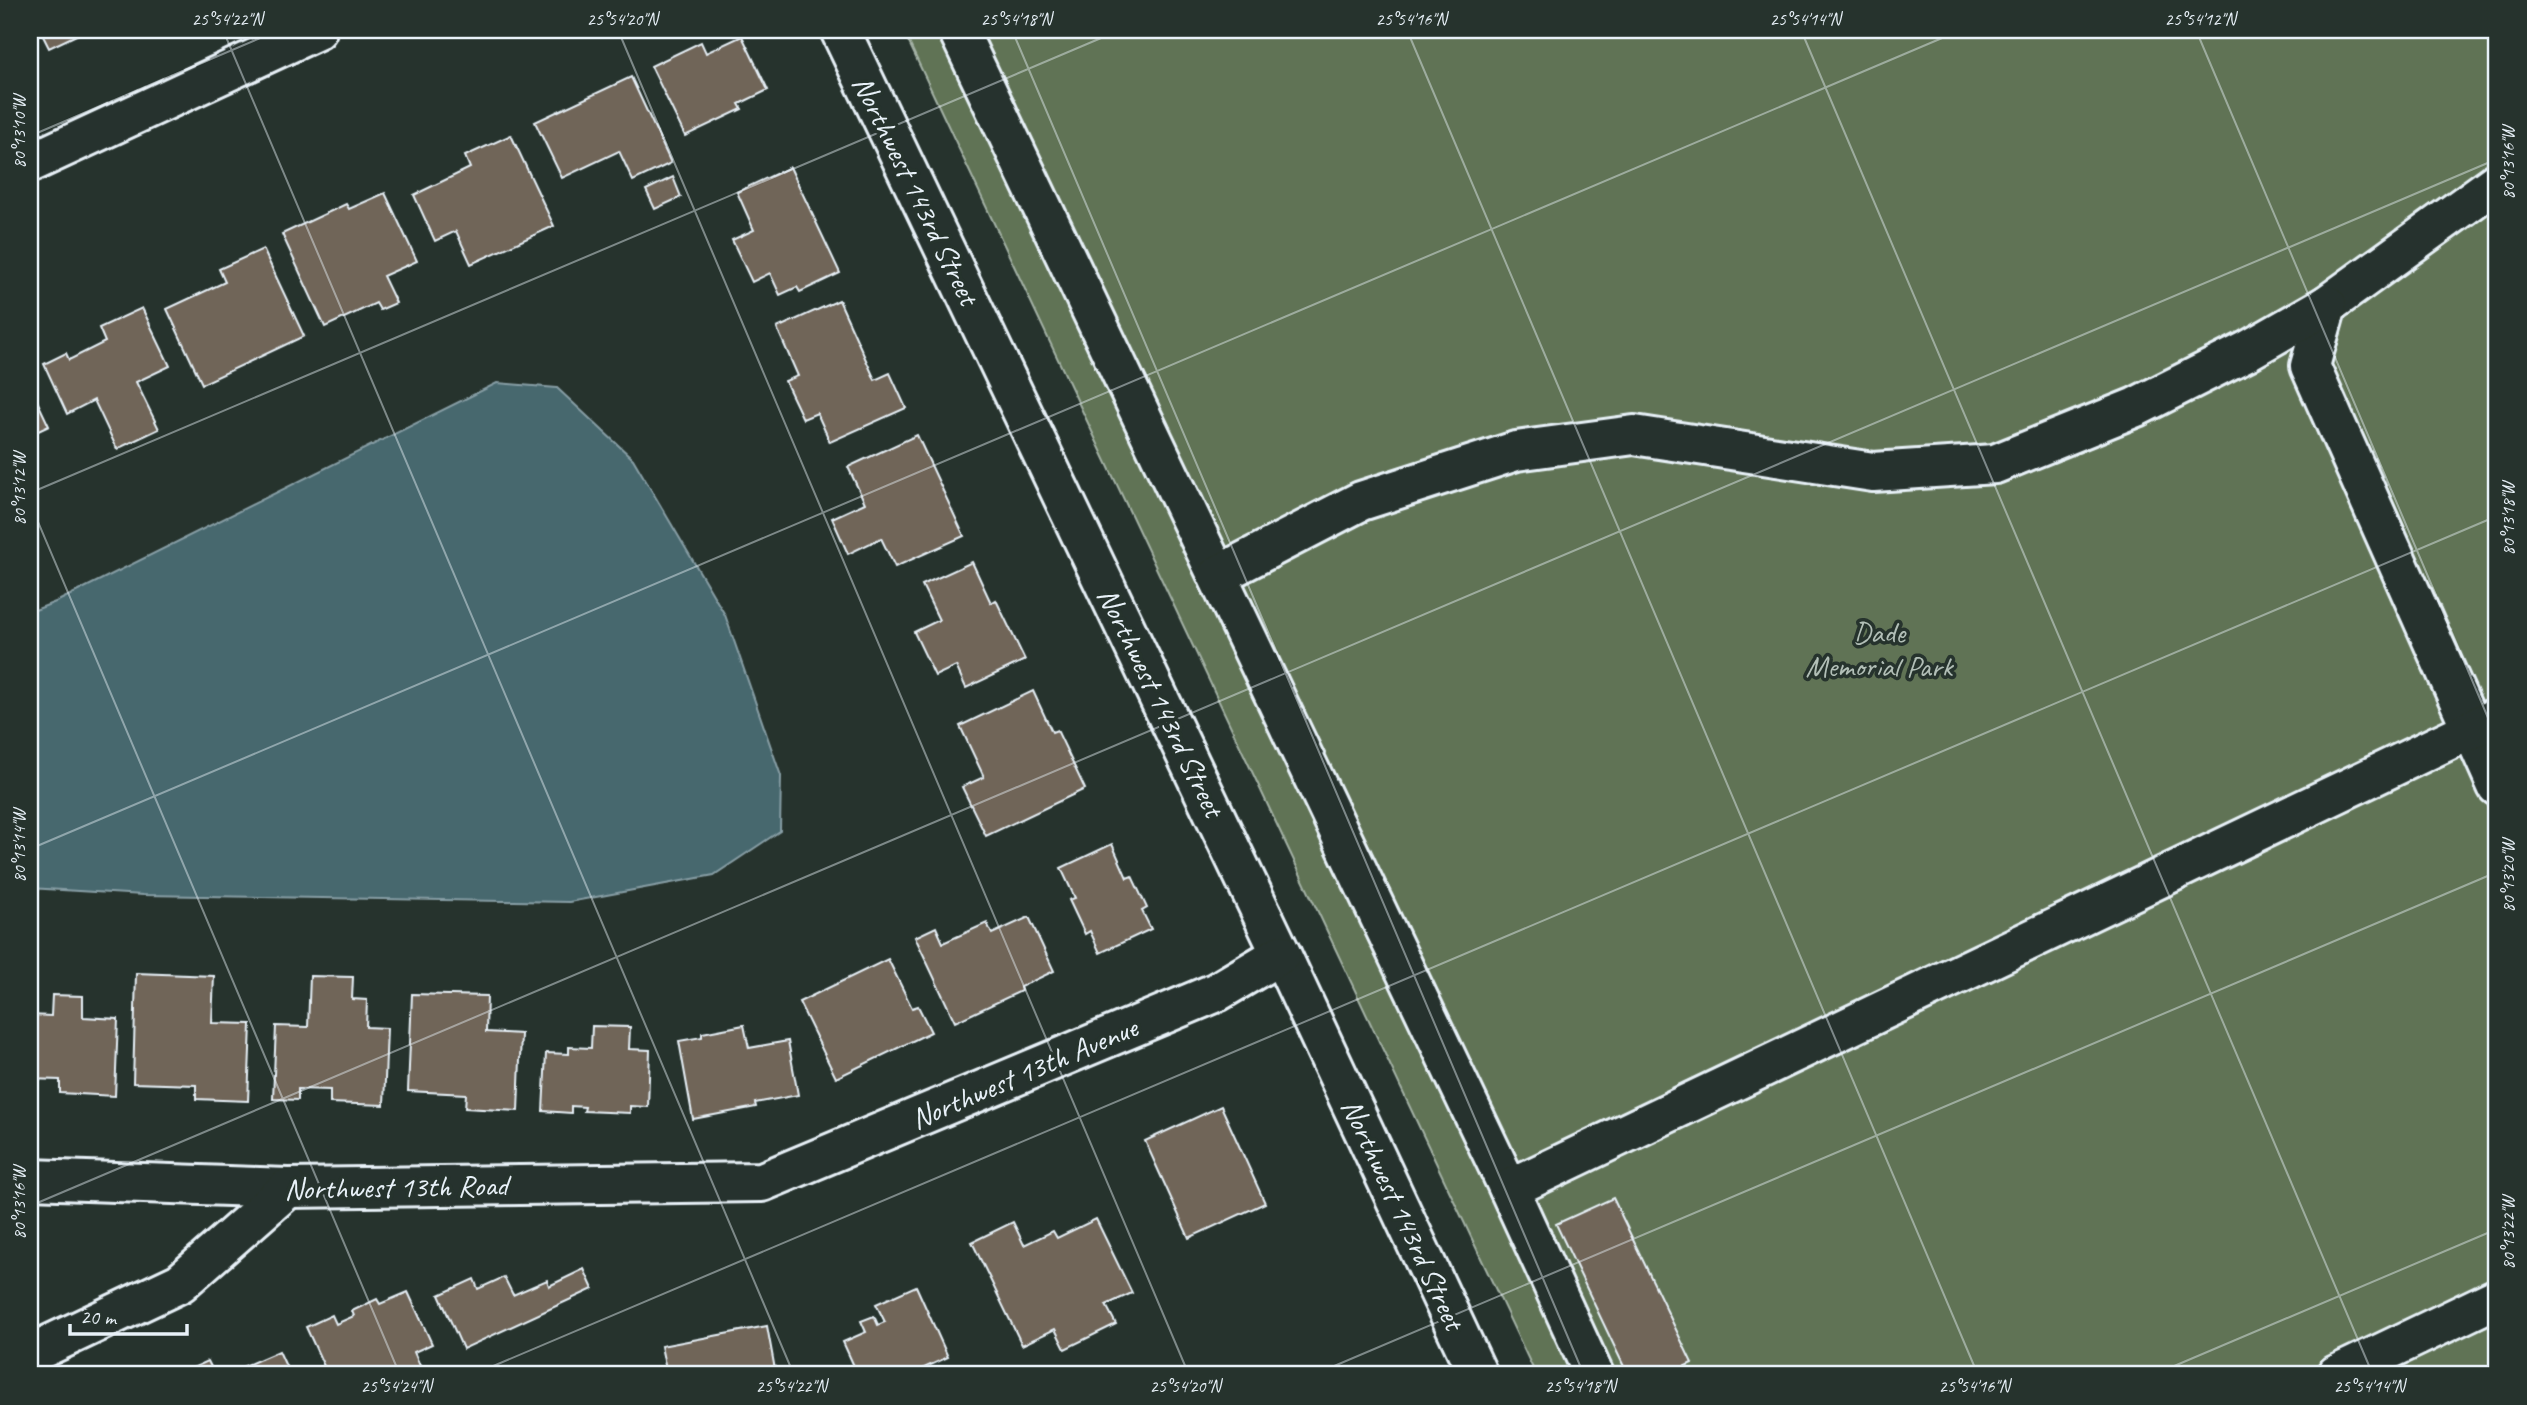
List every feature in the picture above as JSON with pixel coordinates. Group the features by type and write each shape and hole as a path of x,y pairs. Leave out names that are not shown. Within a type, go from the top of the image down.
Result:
{"street":[{"path":"30,163 317,30"},
{"name":"Northwest 143rd Street","path":"840,30 1281,954 1478,1375"},
{"path":"958,30 1509,1189 1594,1375"},
{"path":"1218,575 1361,501 1530,449 1634,435 1874,472 1996,464 2136,407 2246,351 2327,305 2497,182"},
{"path":"2327,305 2310,366 2484,723 2497,786"},
{"path":"1509,1189 2484,723"},
{"name":"Northwest 13th Avenue","path":"762,1182 1217,992 1281,954"},
{"name":"Northwest 13th Road","path":"30,1179 288,1188 762,1182"},
{"path":"30,1354 180,1283 288,1188"},
{"path":"2336,1375 2497,1298"}],"green space":[{"name":"Dade Memorial Park","path":"903,30 2497,30 2497,1375 1536,1375"}],"water":[{"path":"497,383 557,388 633,459 725,615 781,776 780,831 714,875 569,902 143,895 30,888 30,612 58,601"}],"building":[{"path":"40,30 87,30 49,48"},
{"path":"742,36 768,90 739,104 742,109 685,136 651,66 701,42 706,53"},
{"path":"631,77 671,163 633,181 619,151 562,178 535,122"},
{"path":"511,135 554,226 471,264 456,231 435,241 414,195 470,168 465,156"},
{"path":"790,167 840,273 800,292 797,287 780,295 770,273 752,282 732,240 754,230 737,192"},
{"path":"673,177 681,197 655,209 646,190"},
{"path":"385,193 417,261 383,276 396,303 380,310 376,303 325,327 282,234 346,204 349,209"},
{"path":"263,249 304,336 202,384 167,309 225,282 219,269"},
{"path":"839,300 875,380 890,373 906,408 830,442 817,413 803,419 785,381 798,376 777,328"},
{"path":"142,308 170,366 136,382 159,429 117,449 94,400 67,414 44,364 66,353 69,360 105,342 99,328"},
{"path":"30,386 49,426 30,435"},
{"path":"917,435 964,536 895,567 881,538 848,554 832,518 865,503 848,467"},
{"path":"972,562 991,603 996,600 1025,660 966,688 956,666 935,676 914,632 939,620 922,585"},
{"path":"1033,691 1052,732 1057,730 1085,789 986,836 962,787 984,777 960,726"},
{"path":"1112,844 1127,878 1132,876 1147,908 1142,911 1151,929 1100,953 1090,931 1085,934 1069,900 1075,898 1061,868"},
{"path":"1029,917 1054,971 1020,987 1021,991 955,1022 915,937 936,927 943,943 987,923 992,934"},
{"path":"888,959 912,1008 918,1006 931,1032 836,1078 799,1002"},
{"path":"136,973 214,976 212,1023 251,1024 248,1101 196,1099 196,1085 133,1083"},
{"path":"310,976 353,977 352,999 367,1000 366,1027 387,1028 384,1105 330,1103 330,1090 298,1089 298,1100 273,1099 276,1026 308,1027"},
{"path":"412,994 487,996 486,1032 521,1034 518,1111 465,1108 466,1094 408,1091"},
{"path":"52,995 83,996 83,1017 118,1019 115,1096 60,1093 60,1080 30,1079 30,1015 51,1016"},
{"path":"744,1025 749,1048 788,1041 798,1095 755,1103 756,1107 693,1119 679,1041 702,1037 702,1033"},
{"path":"592,1026 630,1027 629,1049 650,1050 648,1107 630,1106 630,1113 584,1111 585,1107 571,1106 571,1113 543,1111 546,1053 569,1054 569,1047 591,1048"},
{"path":"1221,1106 1265,1203 1189,1238 1145,1141"},
{"path":"1613,1198 1692,1363 1666,1375 1628,1375 1556,1224"},
{"path":"1096,1219 1132,1293 1106,1305 1116,1324 1065,1349 1055,1329 1022,1345 972,1242 1013,1222 1024,1245 1053,1231 1057,1238"},
{"path":"584,1269 593,1289 463,1349 439,1295 474,1279 478,1289 504,1277 513,1295 547,1280 549,1286"},
{"path":"916,1286 948,1357 909,1375 858,1375 843,1342 866,1332 861,1321 874,1316 878,1325 885,1322 876,1304"},
{"path":"408,1292 432,1344 414,1352 424,1375 352,1375 350,1370 339,1375 328,1375 306,1327 332,1315 336,1324 354,1316 352,1311 377,1299 380,1304"},
{"path":"767,1326 776,1375 667,1375 661,1346"},
{"path":"279,1351 290,1375 224,1375"},
{"path":"208,1361 215,1375 185,1375 184,1372"}]}
